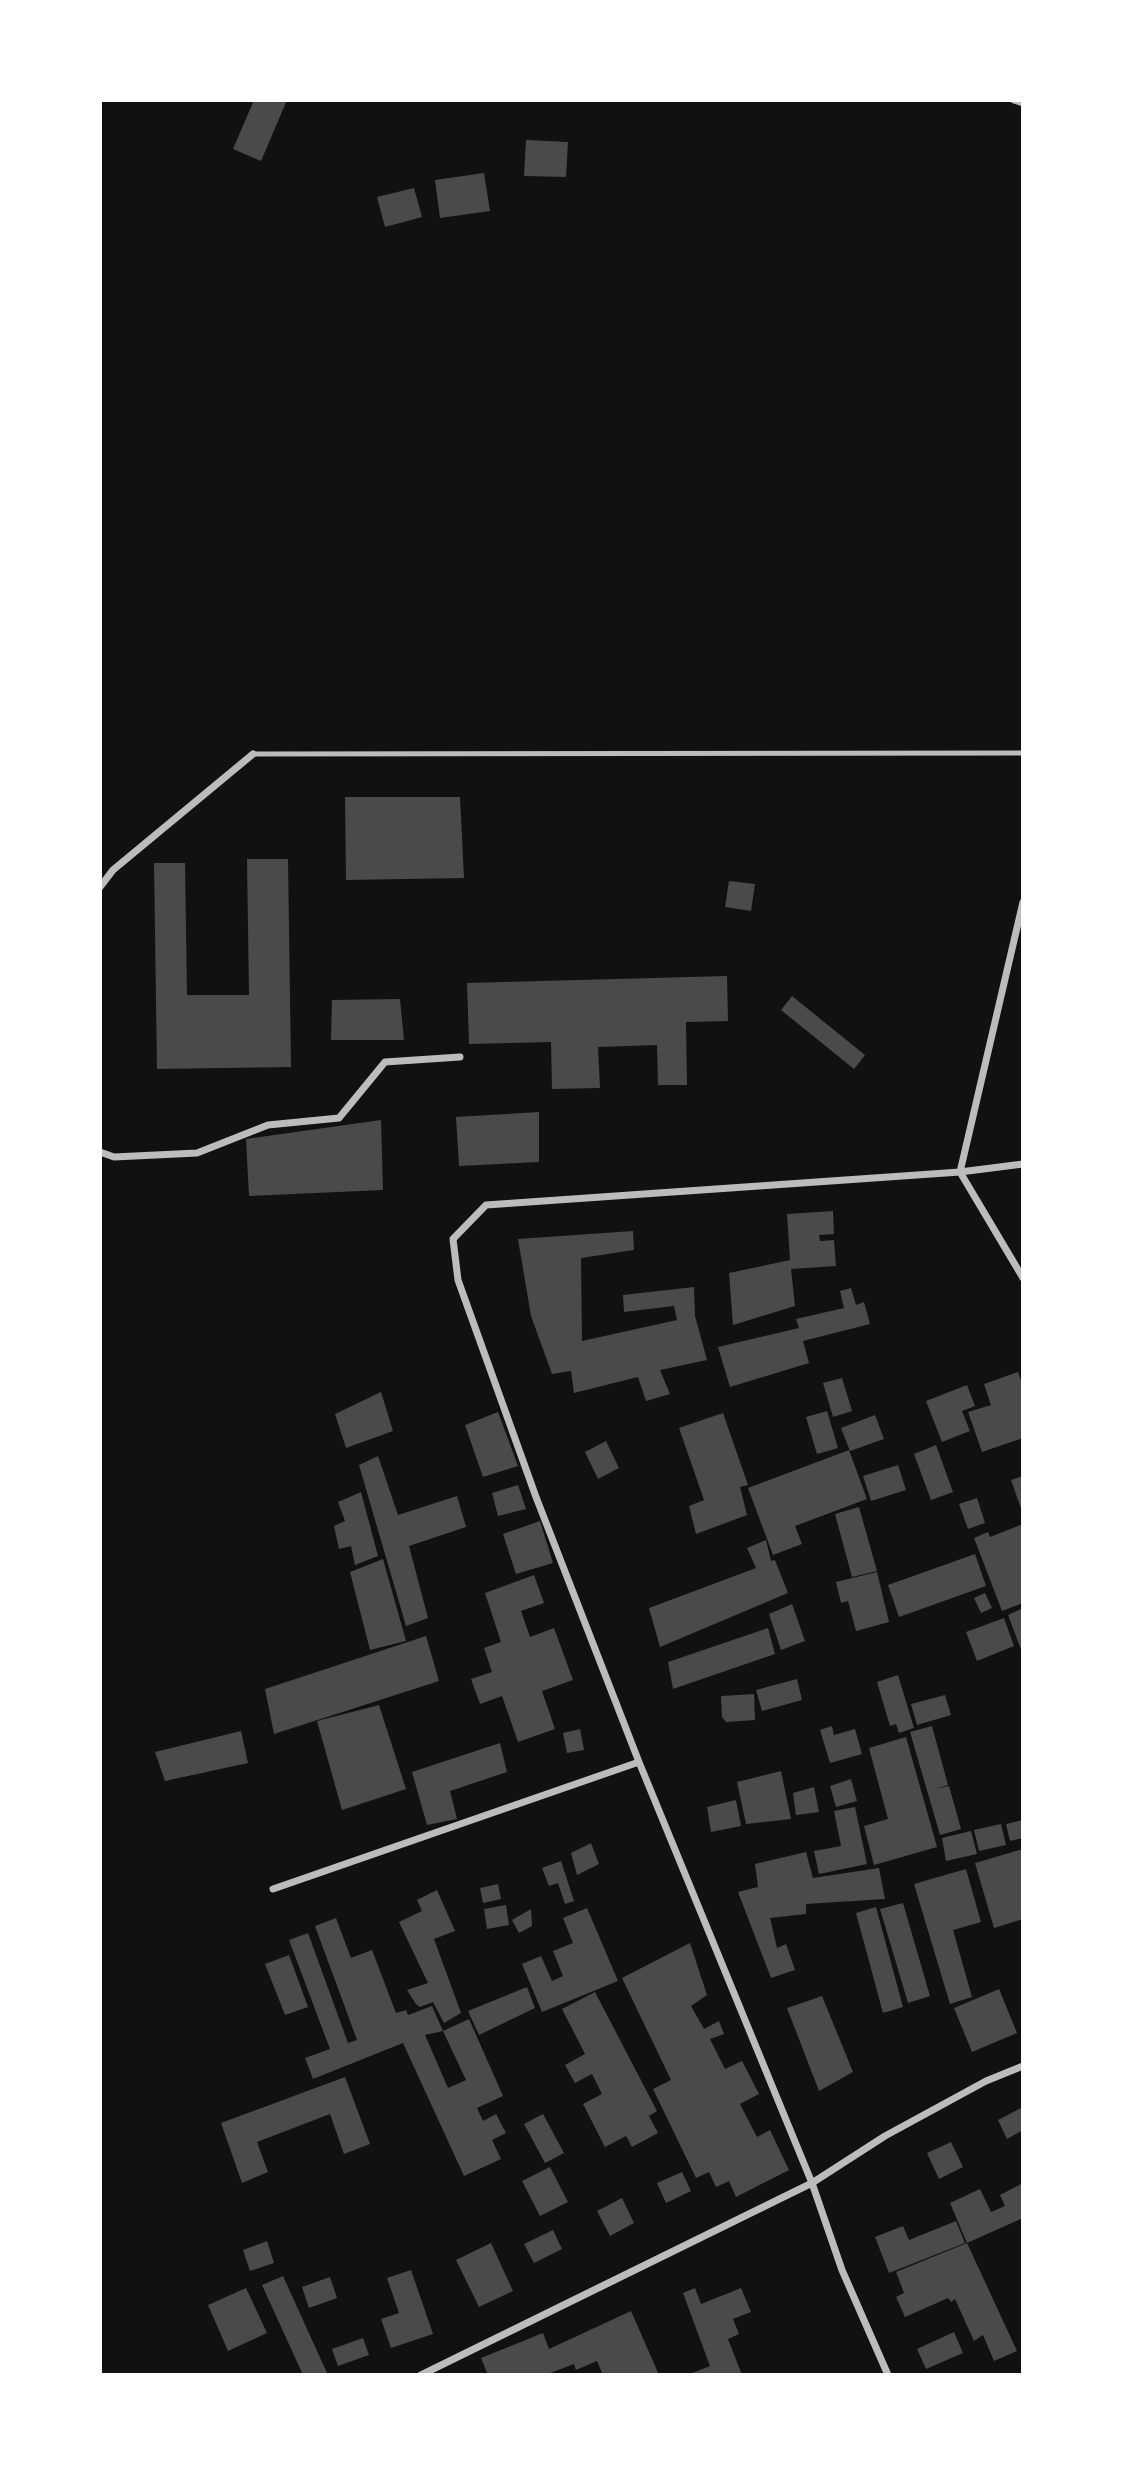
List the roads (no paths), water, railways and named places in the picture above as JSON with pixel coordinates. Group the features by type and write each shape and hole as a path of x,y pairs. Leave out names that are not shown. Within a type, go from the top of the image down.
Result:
{"street":[{"path":"1014,100 1023,103"},
{"path":"100,887 113,870 253,754"},
{"path":"1023,902 960,1172 1023,1278"},
{"path":"100,1152 114,1157 197,1153 268,1125 339,1118 385,1062 460,1057"},
{"path":"888,2375 842,2270 812,2183 639,1762 536,1497 458,1280 453,1239 486,1205 960,1172 1023,1164"},
{"path":"273,1889 639,1762"},
{"path":"421,2375 812,2183 885,2136 986,2081 1023,2066"}],"lane":[{"path":"253,754 1023,753"}]}
